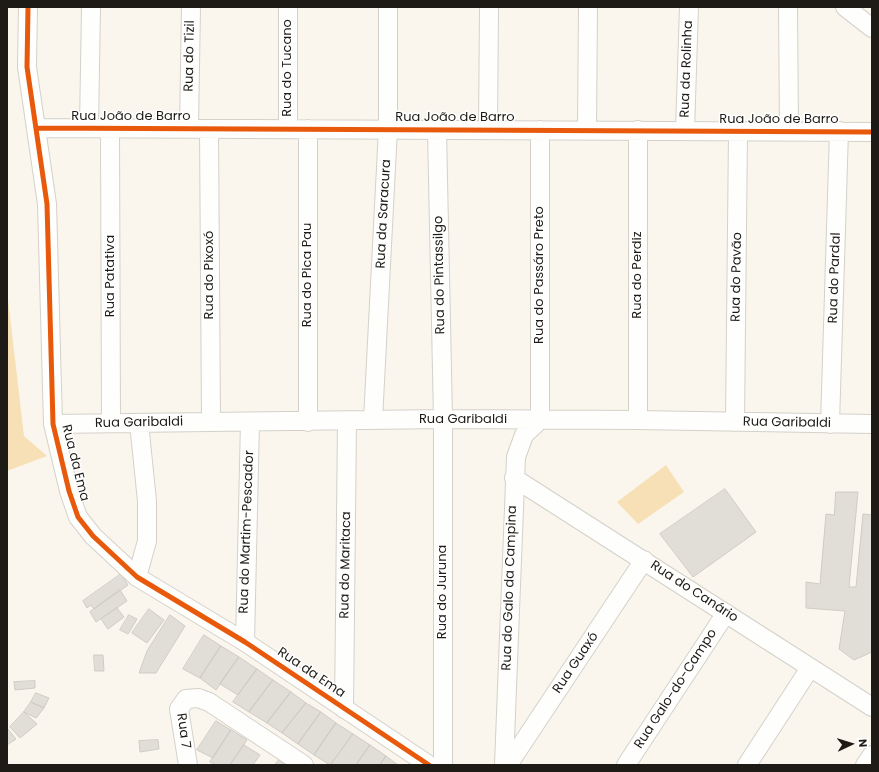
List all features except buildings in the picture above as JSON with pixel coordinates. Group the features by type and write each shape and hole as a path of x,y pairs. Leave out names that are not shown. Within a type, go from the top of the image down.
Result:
{"street":[{"name":"Rua da Ema","path":"28,7 27,67 47,204 53,424 69,491 78,517 93,536 137,577 244,642 429,765"},
{"path":"89,127 91,7"},
{"name":"Rua do Tizil","path":"189,128 191,7"},
{"name":"Rua do Tucano","path":"288,7 288,128"},
{"name":"Rua da Saracura","path":"373,420 388,129 388,7"},
{"path":"488,129 489,7"},
{"path":"587,130 588,7"},
{"name":"Rua da Rolinha","path":"685,131 689,7"},
{"path":"788,7 789,132"},
{"path":"845,7 872,28"},
{"name":"Rua João de Barro","path":"37,128 89,127 209,129 288,128 872,132"},
{"name":"Rua Patativa","path":"110,128 111,423"},
{"name":"Rua do Pixoxó","path":"209,129 211,421"},
{"name":"Rua do Pica Pau","path":"308,129 308,422"},
{"name":"Rua do Pintassilgo","path":"437,130 444,419"},
{"name":"Rua do Passáro Preto","path":"540,130 540,420"},
{"name":"Rua do Perdiz","path":"638,130 638,420"},
{"name":"Rua do Pavão","path":"735,422 738,132"},
{"name":"Rua do Pardal","path":"830,424 839,132"},
{"name":"Rua Garibaldi","path":"53,424 211,421 308,422 444,419 638,420 872,424"},
{"name":"Rua do Juruna","path":"443,765 444,419"},
{"name":"Rua do Maritaca","path":"344,709 347,420"},
{"name":"Rua do Galo da Campina","path":"504,765 516,457 524,435 540,420"},
{"name":"Rua do Martim-Pescador","path":"244,642 250,422"},
{"path":"137,577 147,541 147,501 139,423"},
{"name":"Rua do Canário","path":"514,478 872,707"},
{"name":"Rua Guaxó","path":"508,765 644,560"},
{"name":"Rua Galo-do-Campo","path":"626,765 726,613"},
{"path":"748,765 810,668"},
{"name":"Rua 7","path":"188,765 179,709 186,699 198,698 209,702 304,765"},
{"path":"866,765 872,755"}],"shaded area":[{"path":"7,291 24,436 47,456 7,471"},
{"path":"666,465 684,492 638,524 617,502"}],"cycle path":[{"path":"28,7 27,67 47,204 53,424 69,491 78,517 93,536 137,577 245,642 429,765"},
{"path":"37,128 872,132"}]}
